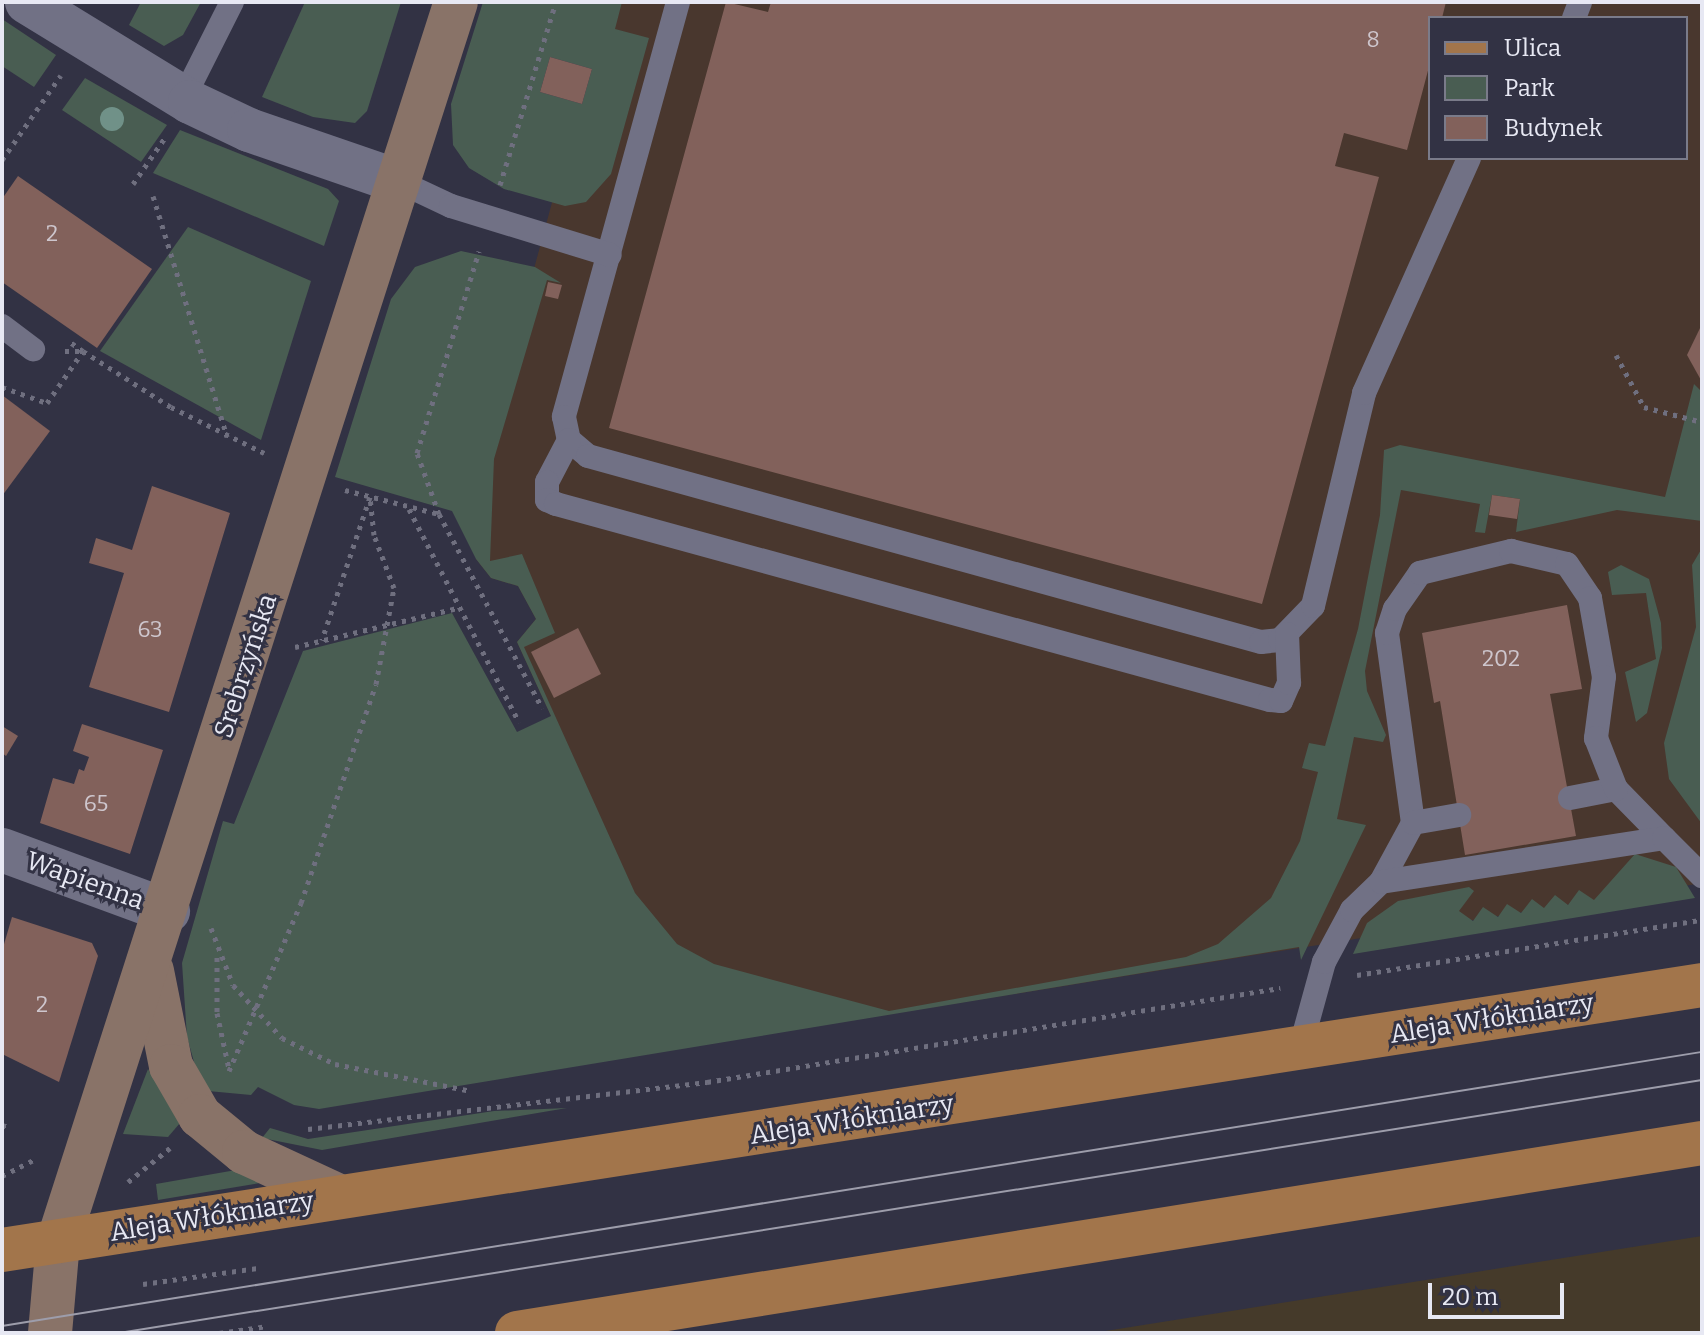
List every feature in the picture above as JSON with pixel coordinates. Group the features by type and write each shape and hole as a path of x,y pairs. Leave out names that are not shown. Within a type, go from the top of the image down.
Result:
{"main road":[{"name":"Srebrzyńska","path":"50,1333 58,1242 168,911 322,478 400,182 456,2"},
{"path":"151,961 167,1053 216,1107 235,1146 339,1196"},
{"name":"Aleja Włókniarzy","path":"2,1250 1702,985"},
{"path":"517,1333 1702,1143"}],"street":[{"path":"27,2 97,50 249,130 400,182"},
{"name":"Wapienna","path":"2,850 168,911"}],"lane":[{"path":"187,100 232,2"},
{"path":"678,2 564,417 569,440 588,456 1261,642 1287,634 1313,606 1364,393 1468,160"},
{"path":"400,182 490,218 610,255"},
{"path":"2,326 33,349"},
{"path":"569,440 547,482 547,500 556,504 1256,696 1281,701 1291,666 1287,634"},
{"path":"1300,1049 1315,982 1352,910 1381,882 1413,823 1387,633 1395,609 1420,573 1511,551 1567,564 1590,598 1604,677 1596,738 1616,789 1702,876"},
{"path":"1570,798 1616,789"},
{"path":"1413,823 1459,815"},
{"path":"1381,882 1664,838"}],"path":[{"path":"542,708 439,514 417,453 556,2"},
{"path":"3,155 66,69 97,50"},
{"path":"133,184 187,100"},
{"path":"153,196 227,438"},
{"path":"33,349 83,351 227,438 370,497 439,514"},
{"path":"1616,355 1644,407 1702,422"},
{"path":"124,1184 157,1162 216,1107 252,1013 309,883 390,624 394,588 374,535 370,497"},
{"path":"322,640 370,497"},
{"path":"409,508 457,608 519,722"},
{"path":"289,635 284,650 457,608"},
{"path":"295,1128 707,1082 1702,920"},
{"path":"210,921 217,952 217,1013 229,1071"},
{"path":"217,952 252,1013 282,1038 335,1064 471,1091"},
{"path":"2,1125 11,1128"},
{"path":"2,1176 24,1161 46,1162"},
{"path":"143,1284 259,1268"},
{"path":"219,1333 268,1326"}],"shaded area":[{"path":"606,2 1702,2 1702,883 518,1074 551,716 517,642 536,619 518,586 491,578 476,559 497,304 523,309 575,118 585,118"},
{"path":"1702,1236 1702,1333 1093,1333"}],"green space":[{"path":"141,2 201,2 183,35 164,46 129,25"},
{"path":"305,2 401,2 367,111 355,123 313,117 262,97"},
{"path":"483,2 622,2 615,29 649,38 611,174 586,202 565,206 504,189 469,168 453,145 451,104","holes":["550,57 592,69 582,104 540,92"]},
{"path":"2,19 56,55 34,87 2,66"},
{"path":"85,78 167,125 141,162 62,110"},
{"path":"180,130 328,189 339,201 324,246 153,173"},
{"path":"188,227 311,281 261,440 100,351"},
{"path":"461,251 535,267 561,283 547,280 494,459 490,561 522,554 555,633 524,647 635,893 677,944 714,964 889,1011 1186,957 1218,944 1271,898 1300,841 1318,772 1302,768 1309,743 1325,746 1358,629 1380,515 1384,450 1400,445 1665,497 1694,384 1702,392 1702,521 1617,510 1516,532 1520,499 1492,495 1485,533 1475,532 1480,504 1401,490 1365,671 1367,691 1386,735 1383,742 1354,737 1337,819 1366,825 1301,960 1299,947 319,1109 294,1105 258,1087 251,1095 208,1091 200,1083 187,1037 182,963 223,821 234,824 303,651 452,613 517,732 551,716 517,642 536,619 518,586 491,578 476,559 452,511 335,477 391,299 415,267"},
{"path":"1702,548 1702,824 1669,779 1664,743 1696,627 1692,565"},
{"path":"1621,565 1649,579 1661,623 1662,648 1647,713 1636,722 1625,672 1656,659 1646,593 1612,595 1608,572"},
{"path":"1635,854 1676,867 1695,898 1353,954 1367,923 1398,901 1469,887 1474,891 1459,911 1473,921 1483,907 1498,917 1507,904 1521,913 1532,899 1544,908 1555,895 1568,905 1579,890 1594,900"},
{"path":"148,1069 180,1123 168,1137 123,1134"},
{"path":"567,1108 322,1150 262,1138 270,1128 308,1139 494,1111"},
{"path":"236,1170 260,1183 158,1200 156,1184"}],"building":[{"path":"726,2 768,12 771,2 1446,2 1442,16 1428,16 1428,71 1407,150 1344,133 1335,166 1379,177 1262,604 609,428"},
{"path":"550,57 592,69 582,104 540,92"},
{"path":"18,176 152,269 97,348 2,282 2,199"},
{"path":"548,282 562,285 558,299 545,296"},
{"path":"1702,324 1702,382 1687,355"},
{"path":"2,395 50,431 2,496"},
{"path":"152,486 230,513 169,712 89,687 124,573 89,563 96,538 132,550"},
{"path":"1492,495 1520,499 1517,519 1489,515"},
{"path":"1567,605 1582,689 1550,694 1576,836 1465,855 1440,701 1434,703 1422,633"},
{"path":"578,628 601,674 554,698 531,652"},
{"path":"82,724 163,750 130,854 40,823 53,778 74,784 79,769 84,771 89,757 73,751"},
{"path":"2,726 18,736 6,756 2,753"},
{"path":"12,917 92,943 98,956 59,1082 2,1054 2,951"}],"tram line":[{"path":"2,1326 1702,1052"},
{"path":"119,1333 1702,1080"}]}
